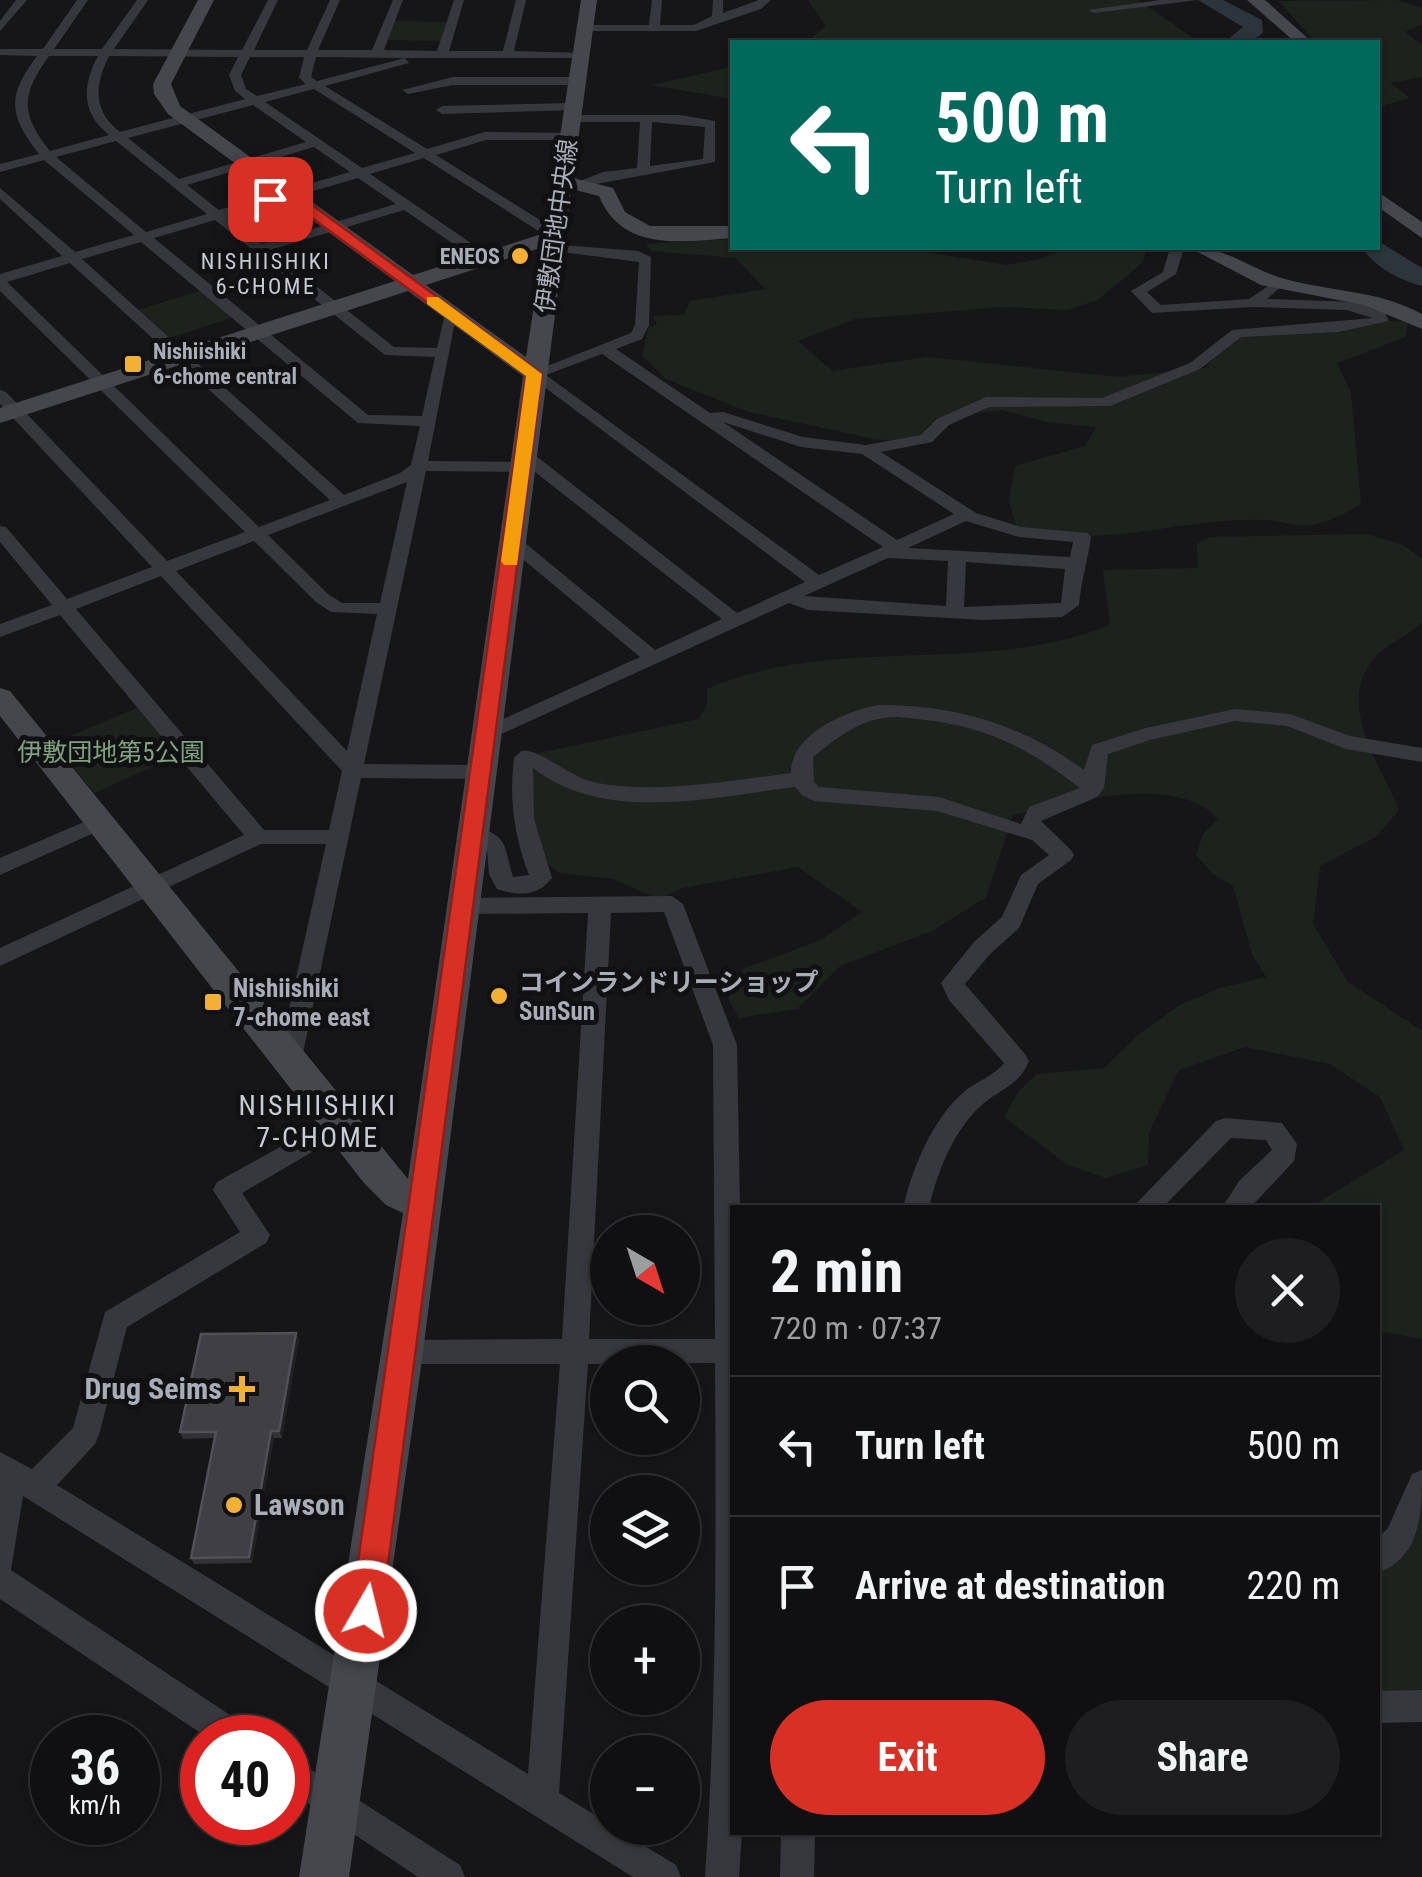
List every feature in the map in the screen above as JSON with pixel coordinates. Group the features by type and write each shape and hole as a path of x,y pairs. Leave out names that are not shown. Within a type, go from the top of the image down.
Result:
{"street":[{"path":"1,27 22,0"},
{"path":"83,0 28,73 18,101 29,134 47,156 364,420 430,421"},
{"path":"143,0 96,70 90,98 96,118 116,138 390,352 444,353"},
{"path":"206,0 162,84 168,103 184,120 818,583"},
{"path":"273,0 235,75 236,83 253,101 482,257"},
{"path":"334,0 304,73 314,85 555,241"},
{"path":"377,53 398,0"},
{"path":"437,54 459,0"},
{"path":"508,54 521,0"},
{"name":"伊敷団地中央線","path":"324,1877 356,1685 534,374 589,0"},
{"path":"654,29 657,0"},
{"path":"718,0 718,18"},
{"path":"585,28 696,28 757,8 766,0"},
{"path":"1094,10 1192,0"},
{"path":"1255,0 1302,40"},
{"path":"0,52 580,54"},
{"path":"0,168 437,54"},
{"path":"374,69 485,136"},
{"path":"408,90 453,81 577,81"},
{"path":"442,110 571,120 709,121 711,160 704,164 603,176 585,184"},
{"path":"643,170 646,118"},
{"path":"390,609 338,608 322,598 0,281 485,136 571,120"},
{"path":"174,184 315,143"},
{"path":"563,183 585,184 606,192 622,220 640,228 666,233 730,232"},
{"path":"0,192 340,500"},
{"path":"1380,200 1422,232"},
{"path":"259,249 405,205"},
{"path":"5,407 104,382 482,257 555,241 646,260 642,325 637,336 534,374"},
{"path":"1176,250 1170,274 1138,291 1152,307 1172,311 1220,304 1395,306"},
{"path":"1204,250 1277,284 1348,293 1395,306 1422,323"},
{"path":"1253,304 1277,284"},
{"path":"692,407 801,442 866,450 926,439 943,422 986,402 1104,403 1196,366 1237,332 1338,328 1382,321 1378,314 1344,306"},
{"path":"289,1063 452,314"},
{"path":"604,348 890,550 1074,564"},
{"path":"5,407 354,771 482,772"},
{"path":"788,598 808,604 956,612 1062,611 1070,605 1074,564 1079,558 1082,537 1020,532 966,515 866,450"},
{"path":"0,631 406,477 420,466 524,462 736,621"},
{"path":"486,735 966,515"},
{"path":"0,531 258,837"},
{"path":"513,542 654,659"},
{"path":"956,558 956,612"},
{"path":"0,697 377,1172 399,1194 422,1205"},
{"path":"1038,834 1014,830 939,804 814,794 802,779 800,763 804,754 856,716 882,712 1003,730 1039,749 1094,788"},
{"path":"1094,788 1096,756 1107,745 1222,715 1290,720 1346,742 1422,755"},
{"path":"472,832 496,841 500,872 506,884 526,887 541,878 523,829 519,800 524,758 528,756 559,778 587,788 669,792 802,779"},
{"path":"917,1205 929,1168 963,1110 975,1097 1001,1083 1015,1069 1017,1061 952,984 982,948 1011,922 1029,880 1063,855 1038,834 1030,821 1036,812 1094,788"},
{"path":"0,867 98,824"},
{"path":"0,958 258,837 339,838"},
{"path":"542,1803 576,1349 600,904"},
{"path":"463,906 672,904 725,1045 730,1300"},
{"path":"0,1560 16,1475 85,1435 114,1320 257,1235 226,1190 338,1124"},
{"path":"1148,1205 1225,1128 1273,1130 1284,1144 1285,1154 1248,1189 1238,1205"},
{"path":"403,1352 730,1351"},
{"path":"16,1475 664,1877"},
{"path":"1380,1556 1399,1538 1422,1484"},
{"path":"0,1582 202,1715"},
{"path":"1380,1707 1422,1706"},
{"path":"722,1877 730,1761"},
{"path":"310,1786 448,1877"},
{"path":"798,1835 798,1877"}],"green space":[{"path":"808,0 1138,0 1196,40 808,40 826,26"},
{"path":"1397,0 1422,8 1422,24 1405,32 1422,45 1422,77 1390,83 1410,98 1380,106 1380,40 1313,40 1279,1"},
{"path":"393,21 447,22 443,41 386,40"},
{"path":"730,67 730,99 651,85"},
{"path":"730,239 730,250 914,250 1006,265 1063,250 1146,250 1143,262 1097,300 1068,310 1003,307 855,319 798,341 832,371 927,357 1117,377 1205,368 1225,346 1245,335 1334,332 1389,321 1408,322 1406,337 1337,363 1351,393 1361,504 1331,520 1305,526 1271,520 1234,520 1109,535 1047,533 1016,526 1009,501 1015,466 1085,446 1096,427 1047,422 1002,410 959,415 908,442 874,439 749,412 666,379 642,355 649,327 657,325 653,316 684,315 690,301 765,289 736,258 651,251 646,244"},
{"path":"202,290 234,317 169,338 138,310"},
{"path":"1366,534 1403,545 1422,559 1422,622 1377,655 1359,692 1364,732 1399,810 1376,837 1320,866 1313,924 1348,982 1422,1031 1422,1339 1380,1334 1380,1205 1314,1205 1404,1150 1380,1097 1330,1064 1245,1047 1179,1070 1149,1132 1148,1165 1106,1178 1068,1165 1004,1117 1018,1092 1037,1074 1104,1068 1137,1036 1180,1005 1220,988 1266,977 1252,954 1233,886 1214,875 1196,855 1203,834 1218,819 1199,805 1176,797 1120,795 1013,815 986,897 934,930 840,966 797,1009 739,1018 728,999 743,969 821,940 862,912 798,867 682,888 658,899 613,879 559,873 538,855 527,817 529,766 539,753 699,719 707,704 707,689 755,672 856,658 1011,649 1061,640 1110,625 1103,570 1198,568 1197,544 1210,537"},
{"name":"伊敷団地第5公園","path":"139,707 181,754 94,793 54,743"},
{"path":"1422,1496 1422,1691 1380,1693 1380,1572 1404,1556"}],"building":[{"path":"296,1333 279,1431 271,1431 249,1557 191,1558 216,1432 180,1432 201,1334"}],"waterway":[{"path":"1208,0 1254,25 1252,33 1239,40"},
{"path":"1378,250 1403,270 1422,278"}],"slow traffic":[{"path":"433,300 534,374 510,561"}],"place":[{"name":"ENEOS","path":"520,256"},
{"name":"Nishiishiki 6-chome central","path":"133,364"},
{"name":"コインランドリーショップ SunSun","path":"499,996"},
{"name":"Nishiishiki 7-chome east","path":"213,1002"},
{"name":"Drug Seims","path":"242,1389"},
{"name":"Lawson","path":"234,1505"}],"district":[{"name":"NISHIISHIKI 6-CHOME","path":"266,274"},
{"name":"NISHIISHIKI 7-CHOME","path":"318,1121"}],"route":[{"path":"270,199 288,194 534,374 366,1611"}]}
